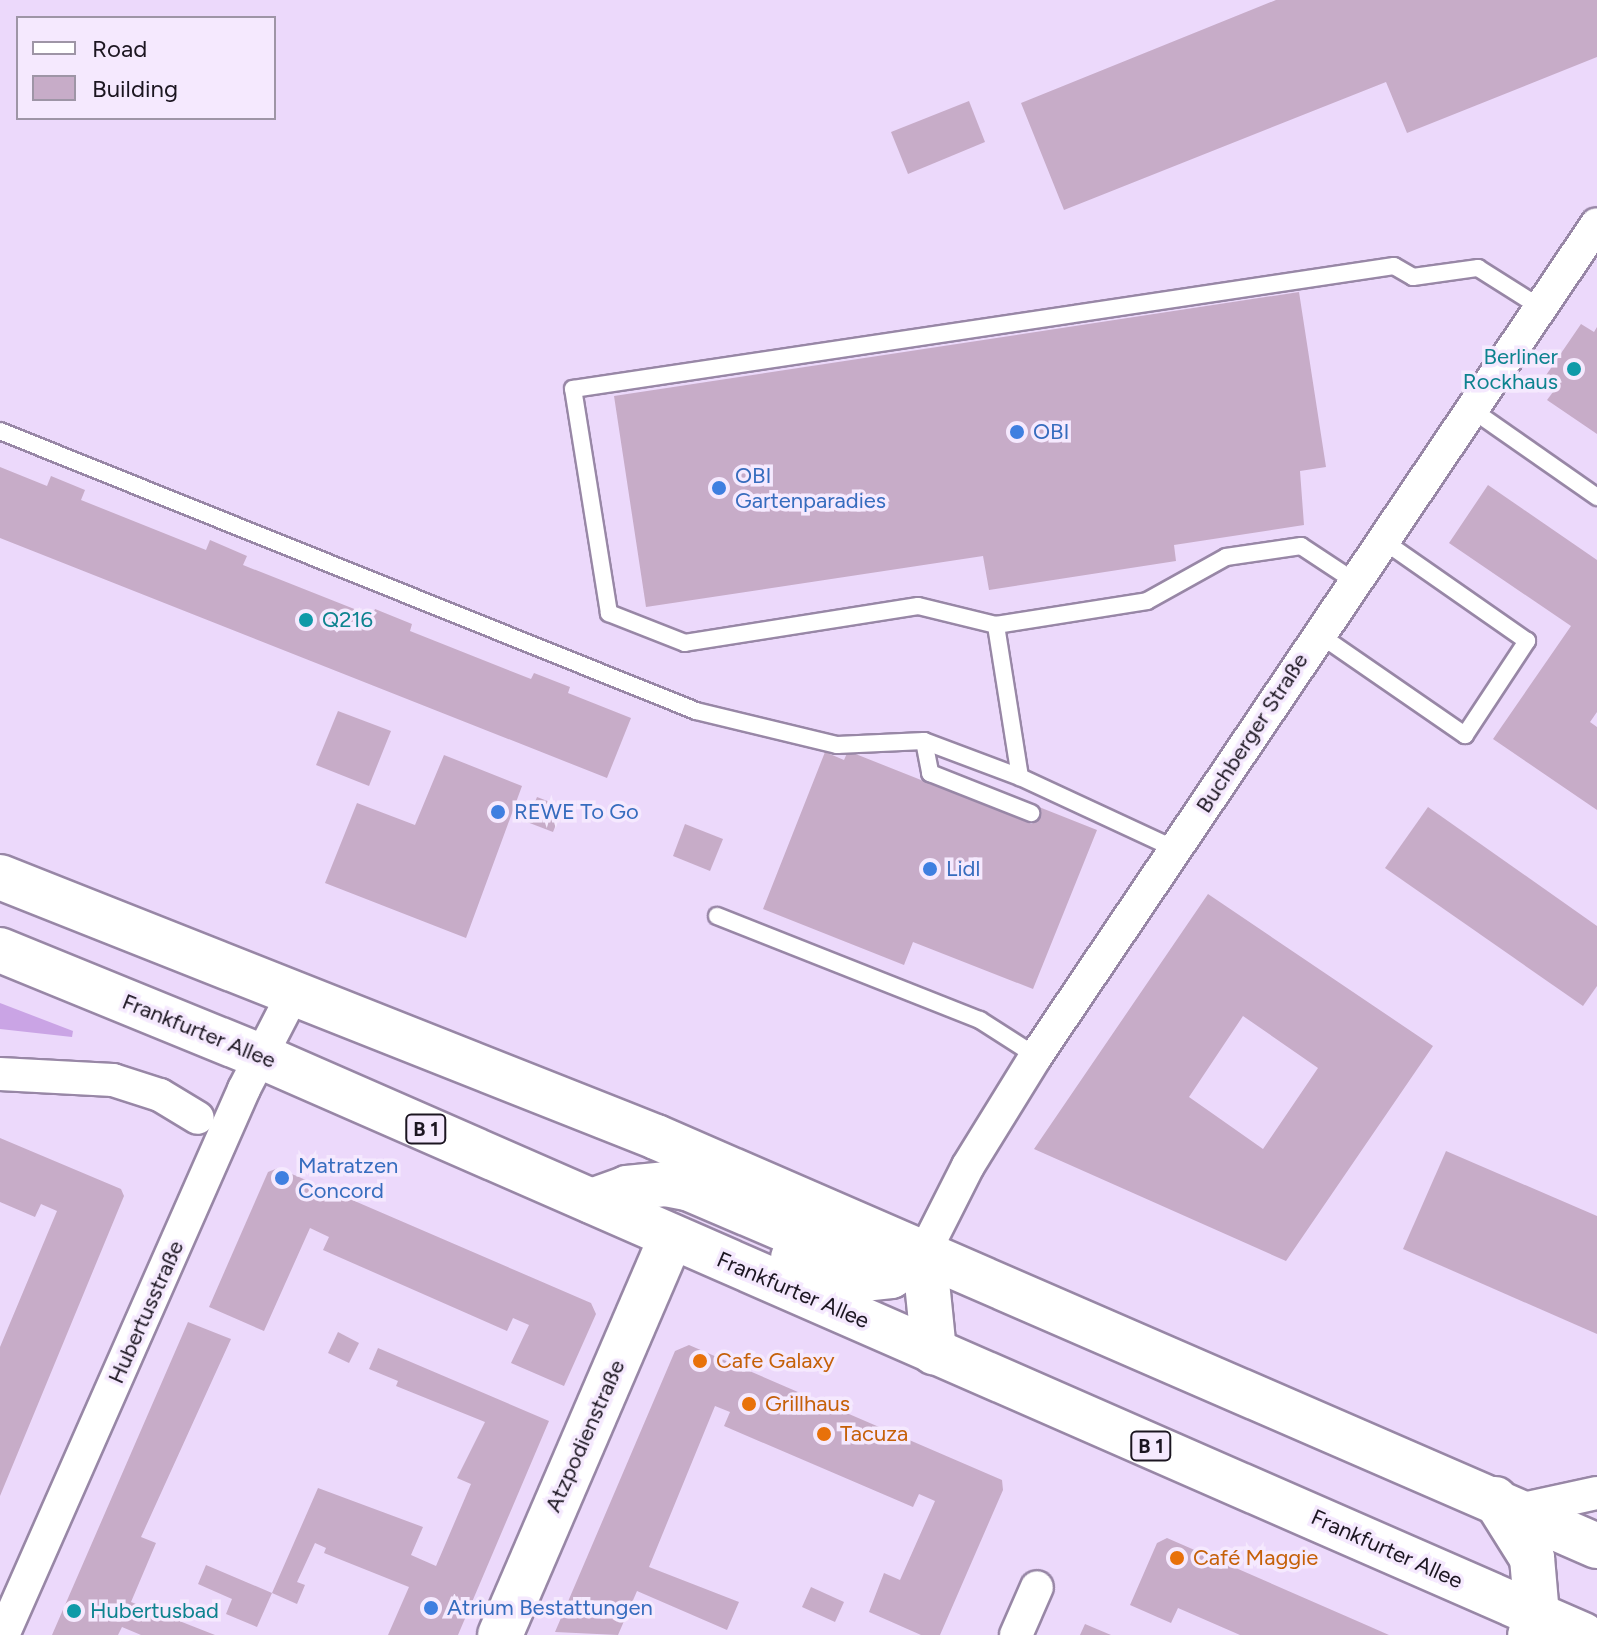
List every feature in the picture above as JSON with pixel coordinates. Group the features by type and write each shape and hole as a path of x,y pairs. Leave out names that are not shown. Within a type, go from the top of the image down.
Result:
{"main road":[{"path":"0,877 624,1124 1507,1504 1597,1546"},
{"name":"Frankfurter Allee","path":"0,950 260,1056 592,1201 934,1352 1534,1625 1583,1635"},
{"path":"592,1201 627,1188 665,1184 690,1189 819,1244 924,1253"},
{"path":"671,1238 714,1225 847,1281 891,1276 924,1253"},
{"name":"Atzpodienstraße","path":"500,1635 671,1238"},
{"path":"924,1253 934,1352"},
{"path":"1507,1504 1532,1558 1534,1625"}],"street":[{"name":"Buchberger Straße","path":"924,1253 968,1166 1036,1056 1317,633 1597,224"},
{"name":"Hubertusstraße","path":"3,1635 260,1056 294,992"},
{"path":"0,1074 113,1080 160,1095 198,1118"},
{"path":"1507,1504 1597,1493"},
{"path":"1016,1635 1037,1587"}],"lane":[{"path":"1354,581 1301,546 1226,557 1147,601 996,625 918,606 685,643 609,613 573,389 1394,266 1413,277 1478,268 1540,307"},
{"path":"1471,409 1597,497"},
{"path":"0,431 696,711 837,745 924,741 1020,777 1175,849"},
{"path":"1317,633 1465,735 1527,641 1382,540"},
{"path":"996,625 1020,777"},
{"path":"924,741 930,773 1031,813"},
{"path":"717,916 980,1020 1036,1056"}],"shaded area":[{"path":"0,1003 73,1031 72,1037 0,1029"}],"building":[{"path":"1276,0 1597,0 1597,57 1407,133 1386,82 1064,210 1021,103"},
{"path":"969,101 985,142 908,174 891,132"},
{"path":"1299,292 1326,467 1300,471 1304,525 1174,545 1176,561 989,590 983,556 646,607 614,396"},
{"name":"Berliner Rockhaus","path":"1581,324 1594,332 1597,327 1597,434 1547,400 1553,392 1540,384"},
{"name":"Q216","path":"0,467 47,486 51,476 85,490 81,500 206,550 210,540 247,556 243,565 372,616 375,609 412,624 410,631 531,679 534,673 570,687 568,693 631,718 607,778 0,538"},
{"path":"1488,485 1597,560 1597,712 1590,722 1597,727 1597,810 1493,739 1571,626 1449,543"},
{"path":"338,711 391,731 369,786 316,765"},
{"name":"Lidl","path":"848,751 1032,824 1039,807 1097,830 1033,989 913,942 904,965 763,909 825,752 844,760"},
{"path":"444,755 522,786 466,938 325,883 357,803 415,825"},
{"path":"537,797 563,807 553,832 527,822"},
{"path":"1428,807 1597,926 1597,986 1583,1006 1385,868"},
{"path":"685,824 723,839 710,871 673,856"},
{"path":"1208,894 1433,1046 1286,1261 1034,1149","holes":["1243,1016 1318,1068 1263,1149 1189,1097"]},
{"path":"0,1138 121,1189 124,1196 0,1496 0,1347 57,1211 41,1204 35,1217 0,1202"},
{"path":"1446,1151 1597,1216 1597,1334 1403,1249"},
{"path":"278,1168 591,1303 596,1314 564,1386 511,1363 529,1325 513,1318 507,1331 323,1250 329,1237 310,1228 264,1331 209,1307 268,1172"},
{"path":"188,1322 231,1339 141,1537 156,1543 131,1602 215,1635 141,1635 122,1627 118,1635 52,1635"},
{"path":"338,1332 359,1343 349,1363 328,1353"},
{"path":"689,1345 1002,1480 1003,1490 940,1635 921,1635 869,1612 884,1573 900,1580 935,1501 919,1494 913,1507 724,1426 730,1412 715,1406 649,1567 739,1602 727,1630 637,1591 618,1635 555,1632 675,1351"},
{"path":"378,1348 549,1421 458,1635 388,1635 409,1587 324,1553 326,1548 315,1543 297,1582 305,1585 297,1604 272,1593 318,1488 423,1527 411,1555 436,1566 471,1484 457,1478 485,1422 396,1386 398,1381 369,1369"},
{"path":"1167,1538 1389,1635 1240,1635 1178,1608 1171,1623 1130,1605 1157,1543"},
{"path":"206,1565 272,1593 257,1627 226,1614 232,1599 198,1584"},
{"path":"811,1587 844,1602 835,1622 802,1607"},
{"path":"1085,1624 1111,1635 1080,1635"}],"place":[{"name":"Berliner Rockhaus","path":"1574,369"},
{"name":"OBI","path":"1017,432"},
{"name":"OBI Gartenparadies","path":"719,488"},
{"name":"Q216","path":"306,620"},
{"name":"REWE To Go","path":"498,812"},
{"name":"Lidl","path":"930,869"},
{"name":"Matratzen Concord","path":"282,1178"},
{"name":"Cafe Galaxy","path":"700,1361"},
{"name":"Grillhaus","path":"749,1404"},
{"name":"Tacuza","path":"824,1434"},
{"name":"Café Maggie","path":"1177,1558"},
{"name":"Atrium Bestattungen","path":"431,1608"},
{"name":"Hubertusbad","path":"74,1611"}]}
